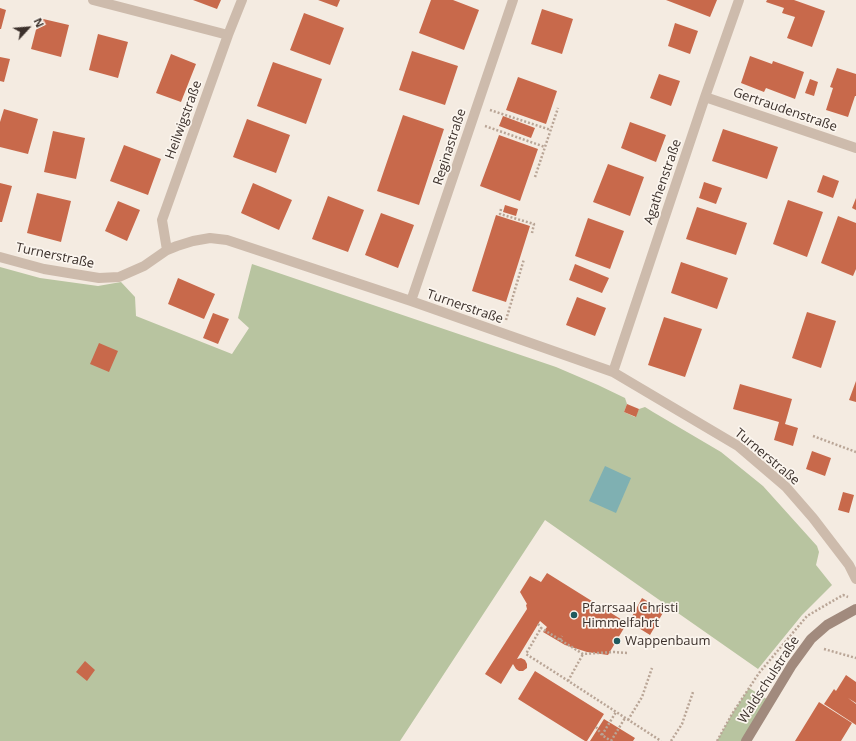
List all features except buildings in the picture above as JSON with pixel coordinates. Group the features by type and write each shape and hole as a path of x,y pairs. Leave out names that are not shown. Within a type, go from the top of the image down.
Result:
{"street":[{"path":"93,0 228,35"},
{"name":"Heilwigstraße","path":"167,250 162,220 242,0"},
{"name":"Reginastraße","path":"411,301 513,0"},
{"name":"Agathenstraße","path":"613,372 739,0"},
{"name":"Gertraudenstraße","path":"705,97 856,148"},
{"name":"Turnerstraße","path":"0,257 44,269 99,278 118,277 144,266 167,250 193,241 210,238 227,240 411,301 613,372 738,446 786,486 849,565 856,578"},
{"name":"Waldschulstraße","path":"746,741 792,665 810,639 827,625 856,609"}],"path":[{"path":"477,105 550,130"},
{"path":"535,177 558,108"},
{"path":"472,122 545,147"},
{"path":"501,209 500,214 534,224 532,233"},
{"path":"502,333 524,259"},
{"path":"813,436 856,452"},
{"path":"538,624 541,628 583,654 614,652 627,653"},
{"path":"541,628 526,654 660,741"},
{"path":"560,640 562,636"},
{"path":"804,648 820,648 856,658"},
{"path":"568,681 583,654"},
{"path":"596,727 611,741 642,697 652,668"},
{"path":"671,741 682,724 693,692"},
{"path":"602,734 616,712"},
{"path":"717,741 732,714"}],"green space":[{"path":"252,264 556,367 625,398 627,404 624,412 635,417 639,409 645,407 721,452 763,486 817,546 819,552 816,565 832,585 802,615 758,669 545,520 400,741 0,741 0,267 40,278 98,286 121,282 135,297 136,316 232,354 249,328 238,318"},
{"path":"749,688 770,701 746,741 717,741 732,714"}],"water":[{"path":"605,466 631,478 616,513 589,501"}],"place":[{"name":"Pfarrsaal Christi Himmelfahrt","path":"574,615"},
{"name":"Wappenbaum","path":"617,641"}]}
